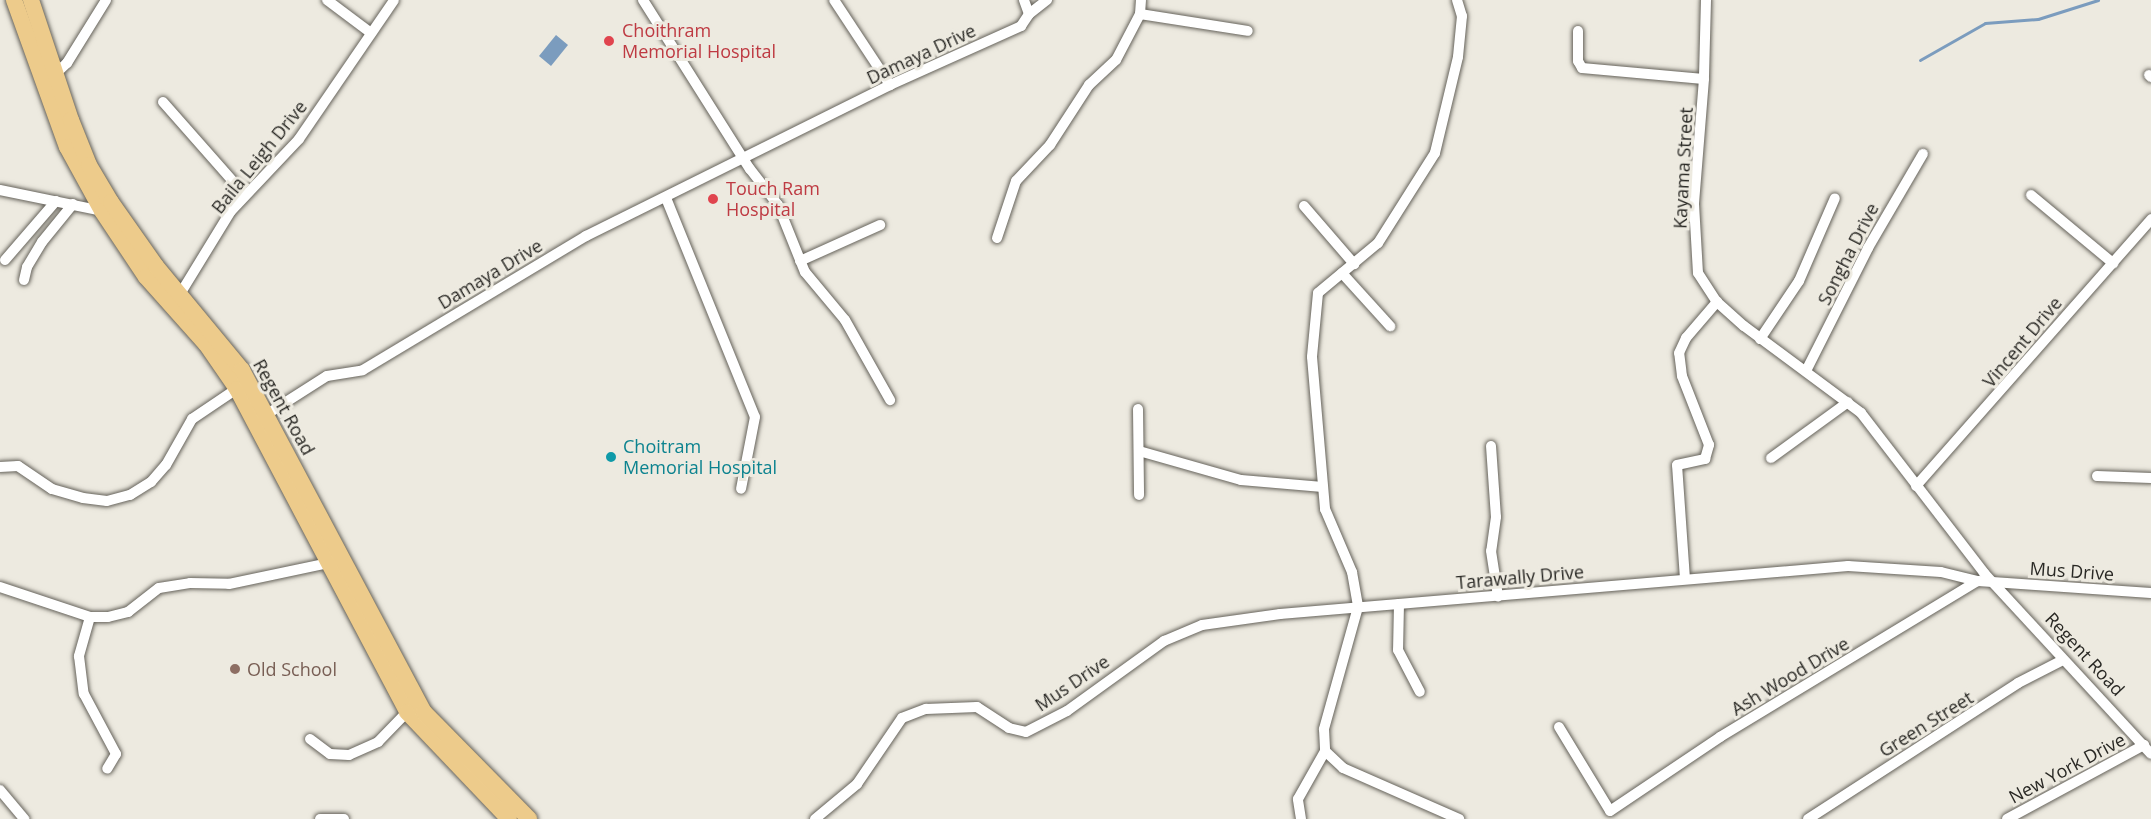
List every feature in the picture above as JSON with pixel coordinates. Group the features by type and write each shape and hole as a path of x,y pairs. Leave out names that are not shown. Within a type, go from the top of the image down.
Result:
{"main road":[{"name":"Regent Road","path":"14,0 89,165 132,235 206,344 243,385 262,417 412,706 507,814 529,819"},
{"name":"Regent Road","path":"31,0 49,77 76,167 146,277 176,300"}],"street":[{"path":"49,77 106,0"},
{"path":"327,0 371,33"},
{"name":"Baila Leigh Drive","path":"176,300 245,195 299,139 394,0"},
{"path":"643,0 745,160 778,205 800,261 845,320 890,400"},
{"path":"834,0 890,85"},
{"path":"1024,0 1029,14"},
{"name":"Damaya Drive","path":"262,417 327,376 363,370 586,236 745,160 890,85 1021,26 1029,14 1047,0"},
{"path":"997,238 1016,182 1050,145 1089,85 1116,60 1140,14 1141,0"},
{"path":"1301,819 1298,799 1325,752 1324,729 1358,607 1352,572 1325,509 1313,385 1315,311 1322,286 1354,264 1378,243 1435,153 1458,57 1462,16 1457,0"},
{"name":"Kayama Street","path":"1706,0 1704,79 1694,204 1698,273 1717,302 1760,339 1855,408 1991,581"},
{"path":"1140,14 1248,31"},
{"path":"1578,31 1582,68 1704,79"},
{"path":"163,102 245,195"},
{"name":"Songha Drive","path":"1806,371 1868,248 1923,154"},
{"path":"0,190 102,211"},
{"path":"2031,195 2113,263"},
{"path":"666,198 755,417 741,489"},
{"path":"1760,339 1799,281 1835,198"},
{"path":"5,260 56,201"},
{"path":"24,280 27,267 42,242 73,204"},
{"path":"1305,206 1354,264"},
{"name":"Vincent Drive","path":"1916,486 2151,219"},
{"path":"800,261 880,225"},
{"path":"1342,273 1390,326"},
{"path":"1685,579 1677,465 1705,459 1710,446 1682,376 1679,353 1686,338 1717,302"},
{"path":"0,467 18,466 52,489 83,498 107,501 130,495 151,482 166,465 192,420 243,385"},
{"path":"1771,458 1855,408"},
{"path":"1138,409 1139,495"},
{"path":"1491,446 1496,517 1491,551 1498,596"},
{"path":"1139,451 1241,480 1323,487"},
{"path":"2097,476 2151,478"},
{"path":"0,587 90,617 128,612 159,588 190,583 230,584 335,561"},
{"name":"Tarawally Drive","path":"1358,607 1855,566 1941,572 1978,581"},
{"path":"1978,581 1991,581"},
{"name":"Ash Wood Drive","path":"1559,727 1610,810 1720,736 1978,581"},
{"name":"Mus Drive","path":"1991,581 2151,593"},
{"name":"Regent Road","path":"1991,581 2147,750"},
{"path":"1399,604 1398,650 1420,692"},
{"name":"Mus Drive","path":"815,819 852,790 891,729 916,711 977,707 1009,728 1026,732 1067,711 1181,632 1280,614 1358,607"},
{"path":"90,617 79,656 84,694 116,754 107,769"},
{"name":"Green Street","path":"1808,819 2018,683 2063,660"},
{"path":"310,738 330,754 349,755 378,742 412,706"},
{"name":"New York Drive","path":"2007,819 2147,750"},
{"path":"1325,752 1343,768 1459,819"},
{"path":"0,790 24,819"},
{"path":"320,819 344,819"}],"water":[{"path":"556,35 568,45 551,66 539,56"}],"waterway":[{"path":"1920,60 1985,23 2038,19 2098,0"}],"place":[{"name":"Choithram Memorial Hospital","path":"609,41"},
{"name":"Touch Ram Hospital","path":"713,199"},
{"name":"Choitram Memorial Hospital","path":"611,457"},
{"name":"Old School","path":"235,669"}]}
